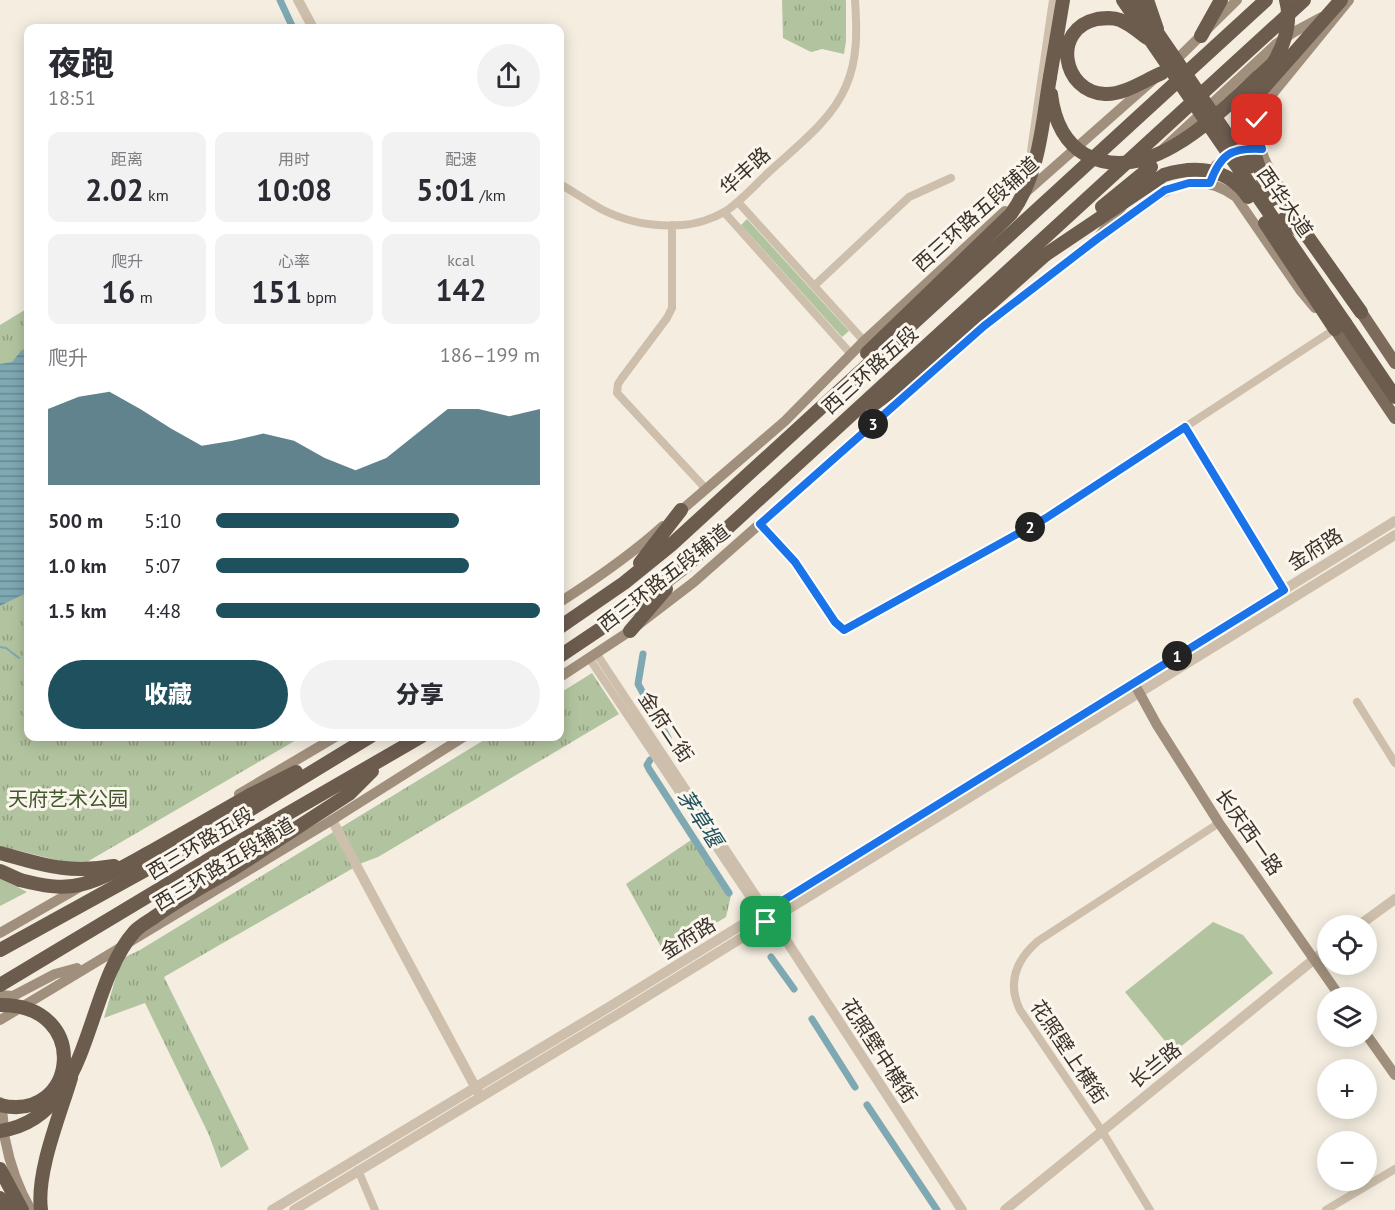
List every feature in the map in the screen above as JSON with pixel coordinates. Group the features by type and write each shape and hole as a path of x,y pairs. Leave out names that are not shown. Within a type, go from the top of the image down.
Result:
{"highway":[{"path":"808,421 866,347 1011,214 1022,200 1036,160 1064,0"},
{"name":"西华大道","path":"1123,0 1155,39 1348,320 1395,382"},
{"name":"西华大道","path":"1135,0 1155,39"},
{"path":"1147,0 1155,39"},
{"path":"1201,36 1221,0"},
{"name":"西三环路五段","path":"564,624 624,584 671,545 1266,0"},
{"path":"1274,62 1284,46 1287,30 1286,0"},
{"name":"西三环路五段","path":"564,653 633,607 686,566 1304,0"},
{"path":"822,441 897,387 1045,255 1182,141 1216,116 1274,62 1330,0"},
{"path":"1267,202 1254,153 1250,123 1251,110 1258,94 1341,0"},
{"path":"1155,39 1129,24 1106,18 1082,25 1073,33 1068,42 1066,54 1074,78 1083,87 1094,92 1107,94 1123,91 1162,73"},
{"path":"1050,77 1057,123 1065,137 1078,150 1098,161 1116,164 1140,160 1163,152 1182,141"},
{"path":"1259,168 1337,278 1348,320"},
{"path":"1045,255 1164,175 1181,170 1208,171 1240,185 1267,202"},
{"path":"1240,185 1310,291 1348,320"},
{"path":"1280,221 1308,236"},
{"path":"1280,221 1285,253"},
{"name":"西华大道","path":"1348,320 1395,397"},
{"path":"624,584 681,510"},
{"path":"630,631 686,566"},
{"name":"西三环路五段","path":"0,950 207,836 363,741"},
{"name":"西三环路五段","path":"0,985 218,854 414,741"},
{"path":"0,871 42,886 64,887 101,878 250,795 309,765 334,758"},
{"path":"41,1210 46,1160 75,1067 119,953 136,930 168,907 232,870 349,794 386,758"},
{"path":"0,853 69,870 91,870 139,858"},
{"path":"0,1005 18,1006 36,1011 49,1021 58,1034 65,1061 62,1076 54,1089 42,1099 27,1105 9,1107 0,1103"},
{"path":"0,1131 26,1125 44,1113 56,1099 75,1067"},
{"path":"0,1169 22,1210"},
{"path":"0,1198 7,1210"}],"main road":[{"name":"西三环路五段辅道","path":"564,600 644,544 785,421 850,354 866,347 1011,206 1162,73 1237,0"},
{"name":"西三环路五段辅道","path":"564,674 630,631 694,582 984,326 1097,239 1119,212 1144,170 1171,141 1276,44 1348,0"},
{"path":"1348,0 1262,107 1257,120 1258,134 1272,175 1335,268 1348,320 1395,418"},
{"path":"1210,183 1216,165 1233,151 1244,148 1262,149"},
{"path":"1097,239 1165,190 1189,183 1210,183 1224,187 1236,197 1300,290 1348,320 1395,363"},
{"name":"长庆西一路","path":"1134,682 1157,725 1219,823 1334,987"},
{"path":"0,933 328,741"},
{"name":"西三环路五段辅道","path":"0,1020 332,820 457,741"},
{"path":"0,938 14,925"},
{"path":"0,996 13,996 55,974 90,965"},
{"path":"1375,1047 1395,1075"},
{"path":"0,1103 13,1172 31,1210"}],"street":[{"path":"298,0 311,24"},
{"name":"华丰路","path":"564,186 602,210 629,221 685,225 707,220 724,212 738,202 808,135 832,109 846,87 854,60 857,33 855,0"},
{"path":"1011,206 1022,184 1030,159 1054,0"},
{"path":"814,286 909,197 951,178"},
{"path":"738,202 866,347"},
{"path":"724,212 850,354"},
{"path":"672,225 672,308 618,384 617,393 706,489"},
{"path":"760,524 795,562 835,622 844,630 1046,518 1348,320"},
{"path":"1185,427 1284,590"},
{"name":"金府路","path":"766,916 1134,682 1395,520"},
{"name":"金府路","path":"294,1210 478,1092 766,916 1140,693 1395,535"},
{"name":"金府二街","path":"593,656 766,916"},
{"path":"1358,702 1395,763"},
{"path":"332,820 478,1092"},
{"name":"花照壁上横街","path":"1150,1210 1102,1131 1020,1010 1015,1001 1014,979 1017,967 1029,949 1038,941 1219,823"},
{"path":"1374,915 1395,899"},
{"name":"花照壁中横街","path":"766,916 955,1210"},
{"name":"花照壁中横街","path":"766,916 962,1210"},
{"name":"长兰路","path":"1005,1210 1317,956"},
{"name":"金府路","path":"272,1210 478,1092"},
{"path":"1326,1210 1395,1169"},
{"path":"358,1170 375,1210"}],"green space":[{"path":"782,0 846,0 844,54 822,49 811,52 783,38"},
{"path":"747,219 849,331 842,337 741,225"},
{"name":"天府艺术公园","path":"24,310 24,741 295,741 80,866 0,846 0,325"},
{"path":"592,673 619,714 378,857 362,863 164,977 249,1149 221,1168 209,1135 145,1003 104,1018 121,959 140,950 482,741 564,741 564,690"},
{"path":"691,840 732,891 726,917 665,954 626,884"},
{"path":"0,878 27,892 0,906"},
{"path":"1213,922 1243,935 1273,973 1174,1052 1125,992"}],"water":[{"path":"24,349 24,594 0,606 0,364 12,362"}],"waterway":[{"name":"茅草堰","path":"280,0 291,24"},
{"path":"0,647 6,648 19,658"},
{"name":"茅草堰","path":"643,654 638,684 668,738"},
{"name":"茅草堰","path":"650,760 647,765 649,769 729,893"},
{"name":"茅草堰","path":"771,957 794,989"},
{"name":"茅草堰","path":"812,1019 855,1087"},
{"name":"茅草堰","path":"867,1105 937,1210"}],"route":[{"path":"766,922 761,914 1284,590 1185,427 1046,518 844,630 835,622 795,562 760,524 984,326 1097,239 1165,190 1182,184 1210,183 1216,165 1233,151 1244,148 1262,149 1257,120"}]}
